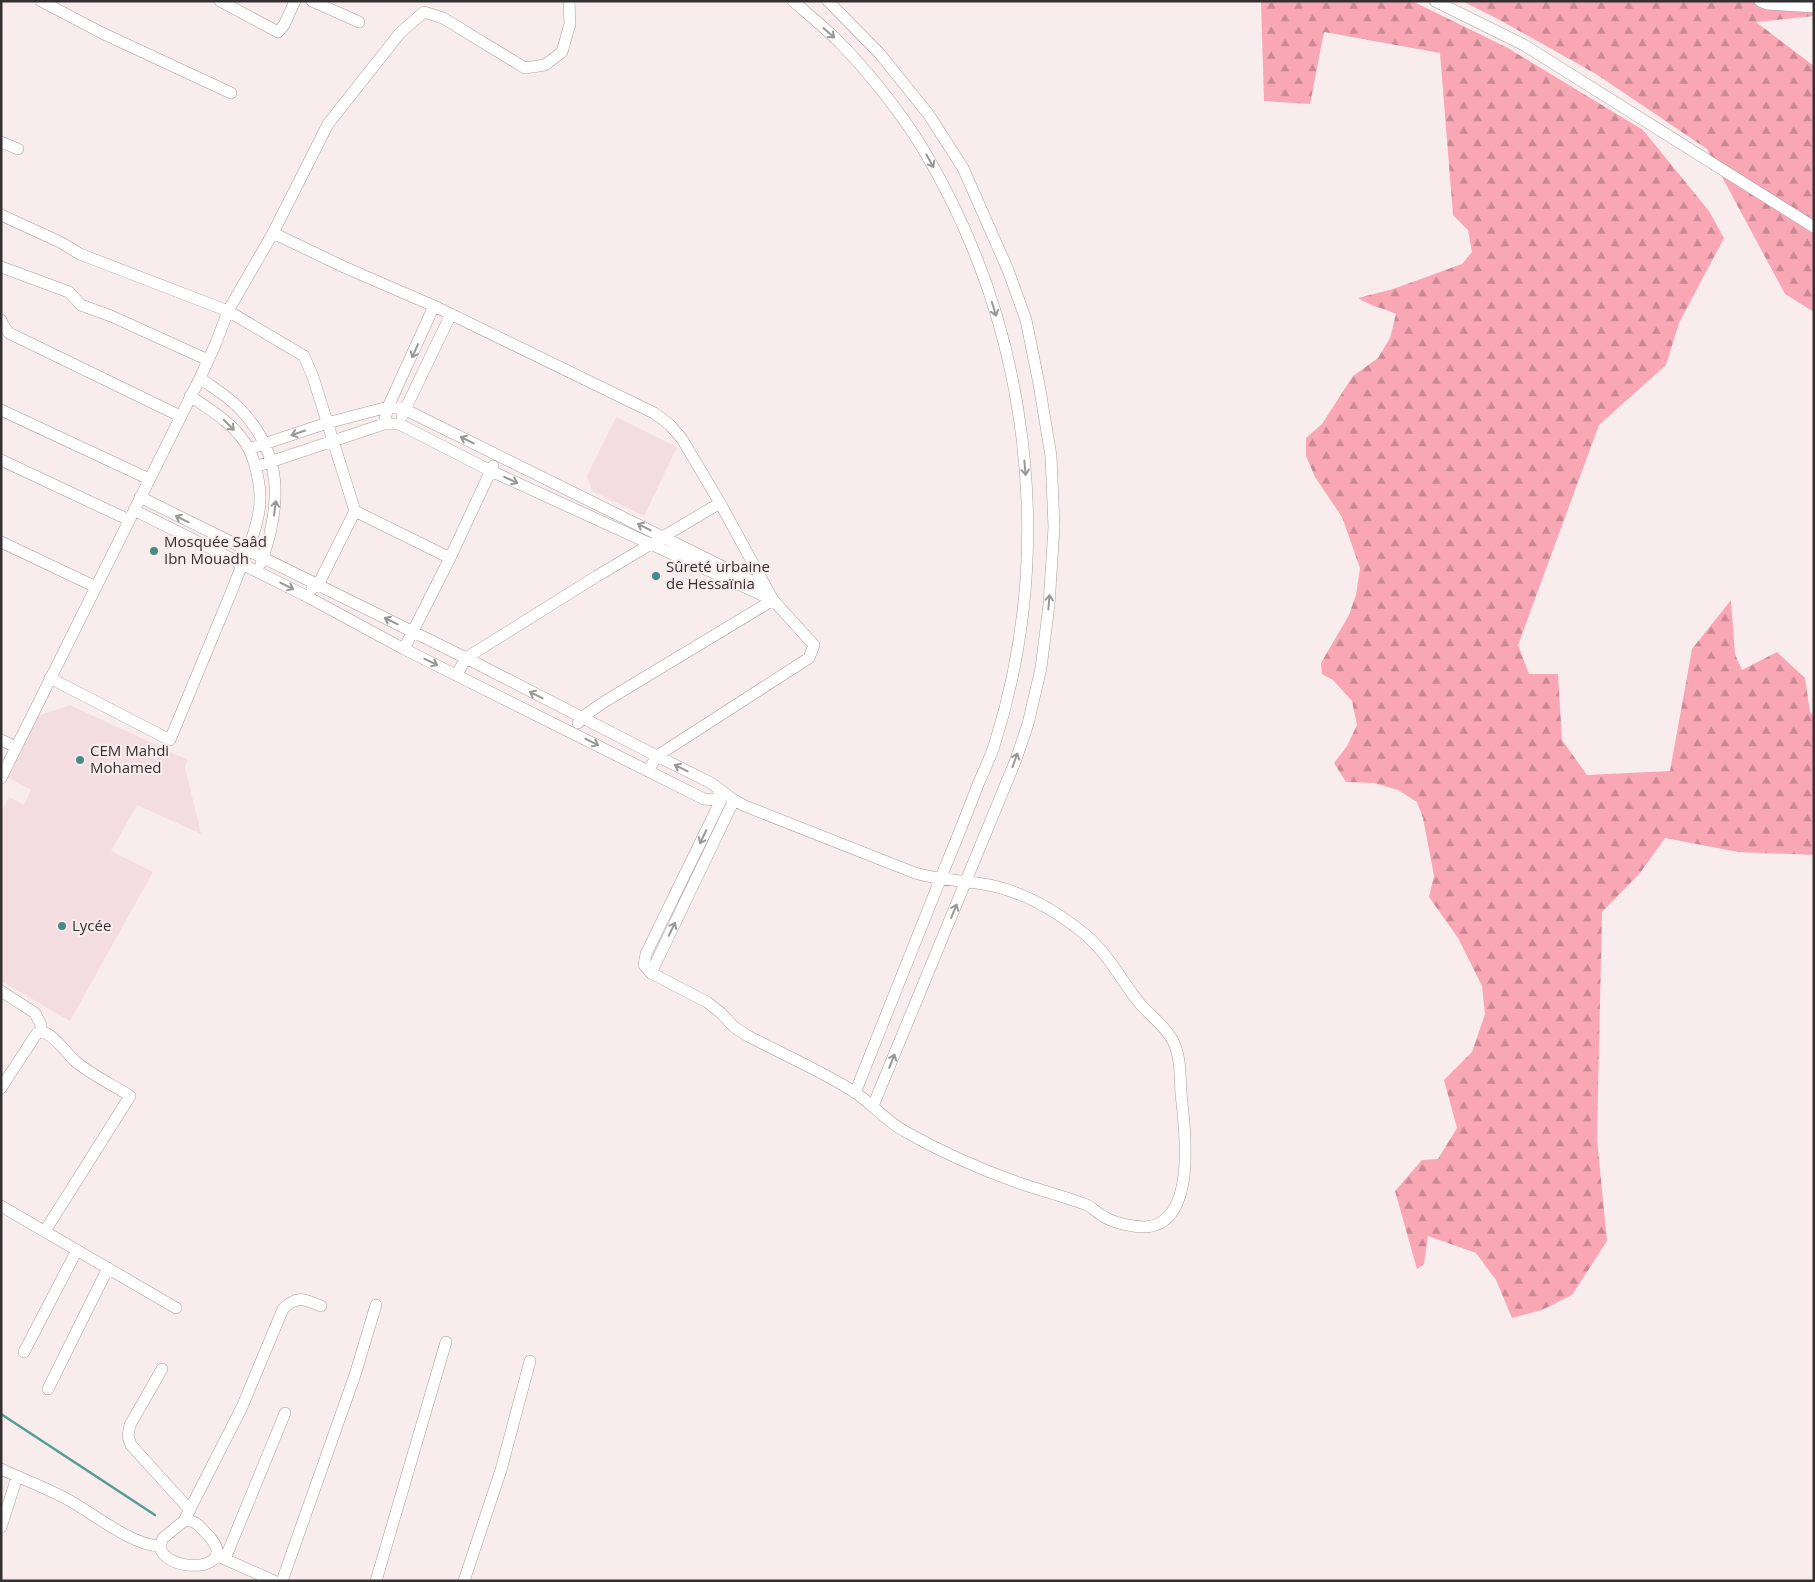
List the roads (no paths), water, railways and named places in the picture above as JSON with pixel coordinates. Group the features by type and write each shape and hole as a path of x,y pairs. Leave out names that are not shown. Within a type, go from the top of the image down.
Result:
{"street":[{"path":"41,1 102,33 231,93"},
{"path":"220,1 278,32 284,25 295,1"},
{"path":"312,1 359,22"},
{"path":"1,778 200,378 228,311 273,233 328,124 400,33 424,12 443,18 525,68 545,65 562,52 570,24 569,1"},
{"path":"793,1 838,41 884,94 922,147 954,205 983,272 1006,347 1020,416 1026,477 1028,540 1024,611 995,744 855,1093"},
{"path":"828,1 880,54 929,115 964,168 1008,270 1026,320 1039,384 1051,456 1054,527 1049,604 1041,668 1028,724 1015,762 874,1106"},
{"path":"1435,1 1524,45 1814,227"},
{"path":"1760,1 1767,4 1814,8"},
{"path":"1,142 18,149"},
{"path":"1,215 60,242 80,254 228,311 304,356 313,377 355,512 318,585 304,595"},
{"path":"273,233 344,267 451,314 654,413 670,425 682,439 720,503 767,595 814,645 809,658 657,756 648,771"},
{"path":"1,267 69,292 81,306 111,316 208,360"},
{"path":"384,424 388,407 434,306"},
{"path":"399,424 404,409 451,314"},
{"path":"1,320 9,333 180,416"},
{"path":"200,378 236,405 248,418 266,444 272,461 276,498 274,517 258,572"},
{"path":"50,678 170,740 247,551 258,515 260,497 255,467 249,449 238,434 221,417 190,396"},
{"path":"249,449 327,423 388,407 404,409 663,537 767,595"},
{"path":"1,410 149,479"},
{"path":"255,467 384,424 399,424 491,471 767,595"},
{"path":"404,649 450,558 498,455"},
{"path":"1,460 242,564 404,649 708,800 715,800 727,795"},
{"path":"140,497 466,658 711,783 727,795 905,869 940,879 993,886 1016,894 1047,909 1074,926 1098,947 1142,1006 1169,1033 1175,1044 1186,1127 1184,1168 1175,1207 1162,1222 1149,1226 1136,1226 1109,1219 1089,1206 1019,1183 937,1148 899,1128 874,1106 855,1093 748,1036 734,1027 707,1002 651,973 644,965 644,958 686,872 727,795"},
{"path":"457,674 466,658 720,503"},
{"path":"355,512 450,558"},
{"path":"1,542 96,587"},
{"path":"573,732 581,718 767,595"},
{"path":"1,740 16,747"},
{"path":"651,973 697,878 727,795"},
{"path":"686,872 697,878"},
{"path":"1,991 36,1013 41,1025"},
{"path":"1,1088 36,1033 41,1031 46,1032 76,1062 130,1096 45,1231"},
{"path":"1,1206 176,1308"},
{"path":"24,1352 77,1250"},
{"path":"48,1389 108,1268"},
{"path":"285,1413 220,1558 205,1565 182,1564 168,1558 160,1546 163,1538 184,1521 190,1510 242,1407 283,1309 291,1301 300,1299 321,1306"},
{"path":"282,1581 355,1375 376,1305"},
{"path":"376,1581 446,1342"},
{"path":"464,1581 501,1470 530,1361"},
{"path":"162,1368 130,1425 128,1436 131,1445 190,1510"},
{"path":"1,1469 64,1497 138,1541 160,1546"},
{"path":"1,1527 18,1477"},
{"path":"184,1521 192,1521 199,1525 213,1542 220,1558 274,1581"}],"waterway":[{"path":"1,1414 155,1515"}],"place":[{"name":"Mosquée Saâd Ibn Mouadh","path":"154,551"},
{"name":"Sûreté urbaine de Hessaïnia","path":"656,576"},
{"name":"CEM Mahdi Mohamed","path":"80,760"},
{"name":"Lycée","path":"62,926"}]}
